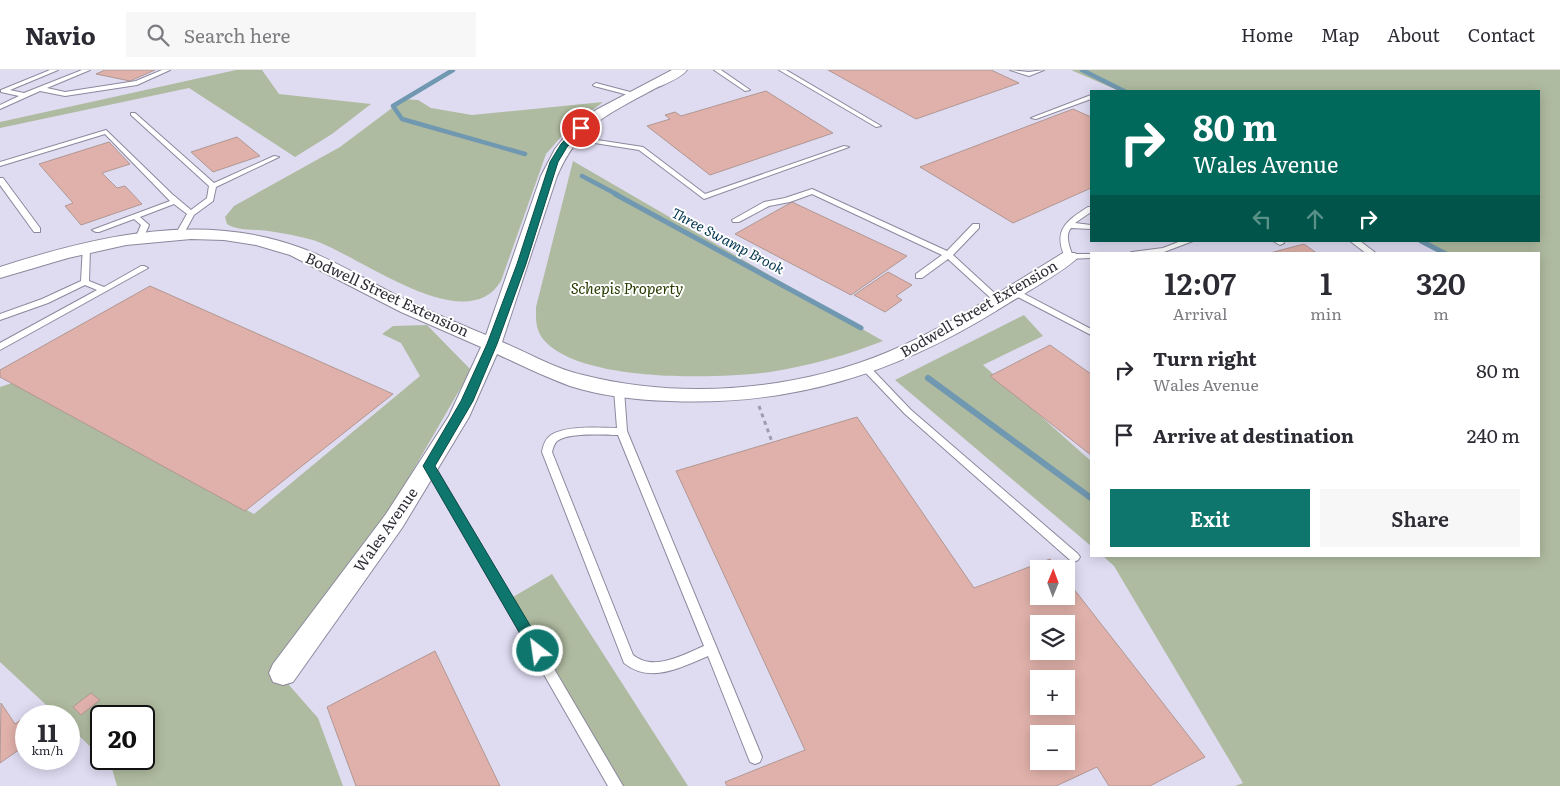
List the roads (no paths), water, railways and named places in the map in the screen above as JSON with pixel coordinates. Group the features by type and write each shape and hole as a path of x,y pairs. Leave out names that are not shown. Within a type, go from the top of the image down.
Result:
{"street":[{"name":"Wales Avenue","path":"283,673 394,521 467,401 492,344 552,169 560,152 570,138 594,118 632,94 680,70"},
{"name":"Bodwell Street Extension","path":"0,273 86,248 139,239 179,235 244,238 285,248 409,309 577,381 619,390 697,395 754,392 802,384 866,368 932,339 1069,257"}],"lane":[{"path":"2,92 55,70"},
{"path":"0,107 87,70"},
{"path":"40,89 65,94 137,83 167,70"},
{"path":"717,70 748,90"},
{"path":"782,70 878,126"},
{"path":"1013,70 1029,74 1041,70"},
{"path":"596,86 632,94"},
{"path":"2,92 25,96"},
{"path":"1034,118 1090,97"},
{"path":"134,114 213,186"},
{"path":"0,164 106,132 191,214"},
{"path":"570,138 641,148 704,197 846,147"},
{"path":"213,186 276,158"},
{"path":"0,180 37,230"},
{"path":"179,235 191,214 210,199 213,186"},
{"path":"736,220 767,204 787,200 812,191 948,255 1005,296 1090,332"},
{"path":"96,230 176,201"},
{"path":"1090,210 1065,230 1064,243 1069,257 1090,256"},
{"path":"135,216 144,225 139,239"},
{"path":"1069,225 1090,227"},
{"path":"918,276 948,255 976,226"},
{"path":"1148,252 1164,250 1186,242"},
{"path":"1355,242 1370,252"},
{"path":"85,282 86,248"},
{"path":"0,347 144,268"},
{"path":"0,317 45,301 85,282 104,290"},
{"path":"866,368 908,412 1074,557"},
{"path":"619,390 622,431 755,757"},
{"path":"622,431 560,435 549,444 547,452 628,659 643,668 655,668 711,649"},
{"path":"429,466 616,786"}],"waterway":[{"name":"Three Swamp Brook","path":"453,70 393,106 402,119 525,154"},
{"name":"Three Swamp Brook","path":"1082,70 1122,90"},
{"name":"Three Swamp Brook","path":"582,176 618,195"},
{"name":"Three Swamp Brook","path":"615,194 861,328"},
{"name":"Three Swamp Brook","path":"1423,242 1442,252"},
{"name":"Three Swamp Brook","path":"928,378 1090,497"}],"park label":[{"name":"Schepis Property","path":"627,289"}]}
